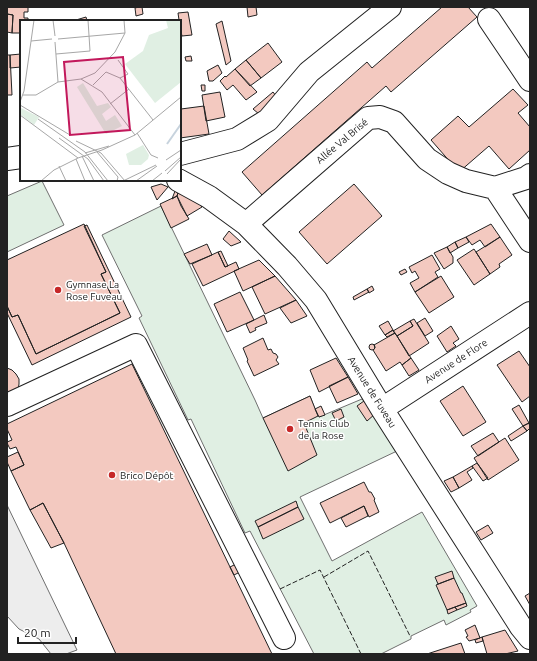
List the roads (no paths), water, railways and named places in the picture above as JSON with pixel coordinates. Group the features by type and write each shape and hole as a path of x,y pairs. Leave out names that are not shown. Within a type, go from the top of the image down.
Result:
{"street":[{"path":"181,154 237,139 268,120 309,72 390,7"},
{"path":"489,19 530,80"},
{"name":"Allée Val Brisé","path":"246,224 368,118 380,117 394,122 427,159 448,173 466,181 496,188"},
{"path":"7,159 20,157"},
{"path":"530,175 526,178 496,188 530,241"},
{"name":"Avenue de Fuveau","path":"180,181 209,197 246,224 287,266 316,300 382,409 521,628 530,638"},
{"name":"Avenue de Flore","path":"382,409 530,313"},
{"path":"7,405 136,345 284,638"}],"place":[{"name":"Gymnase La Rose Fuveau","path":"58,290"},
{"name":"Tennis Club de la Rose","path":"290,429"},
{"name":"Brico Dépôt","path":"112,475"}]}
